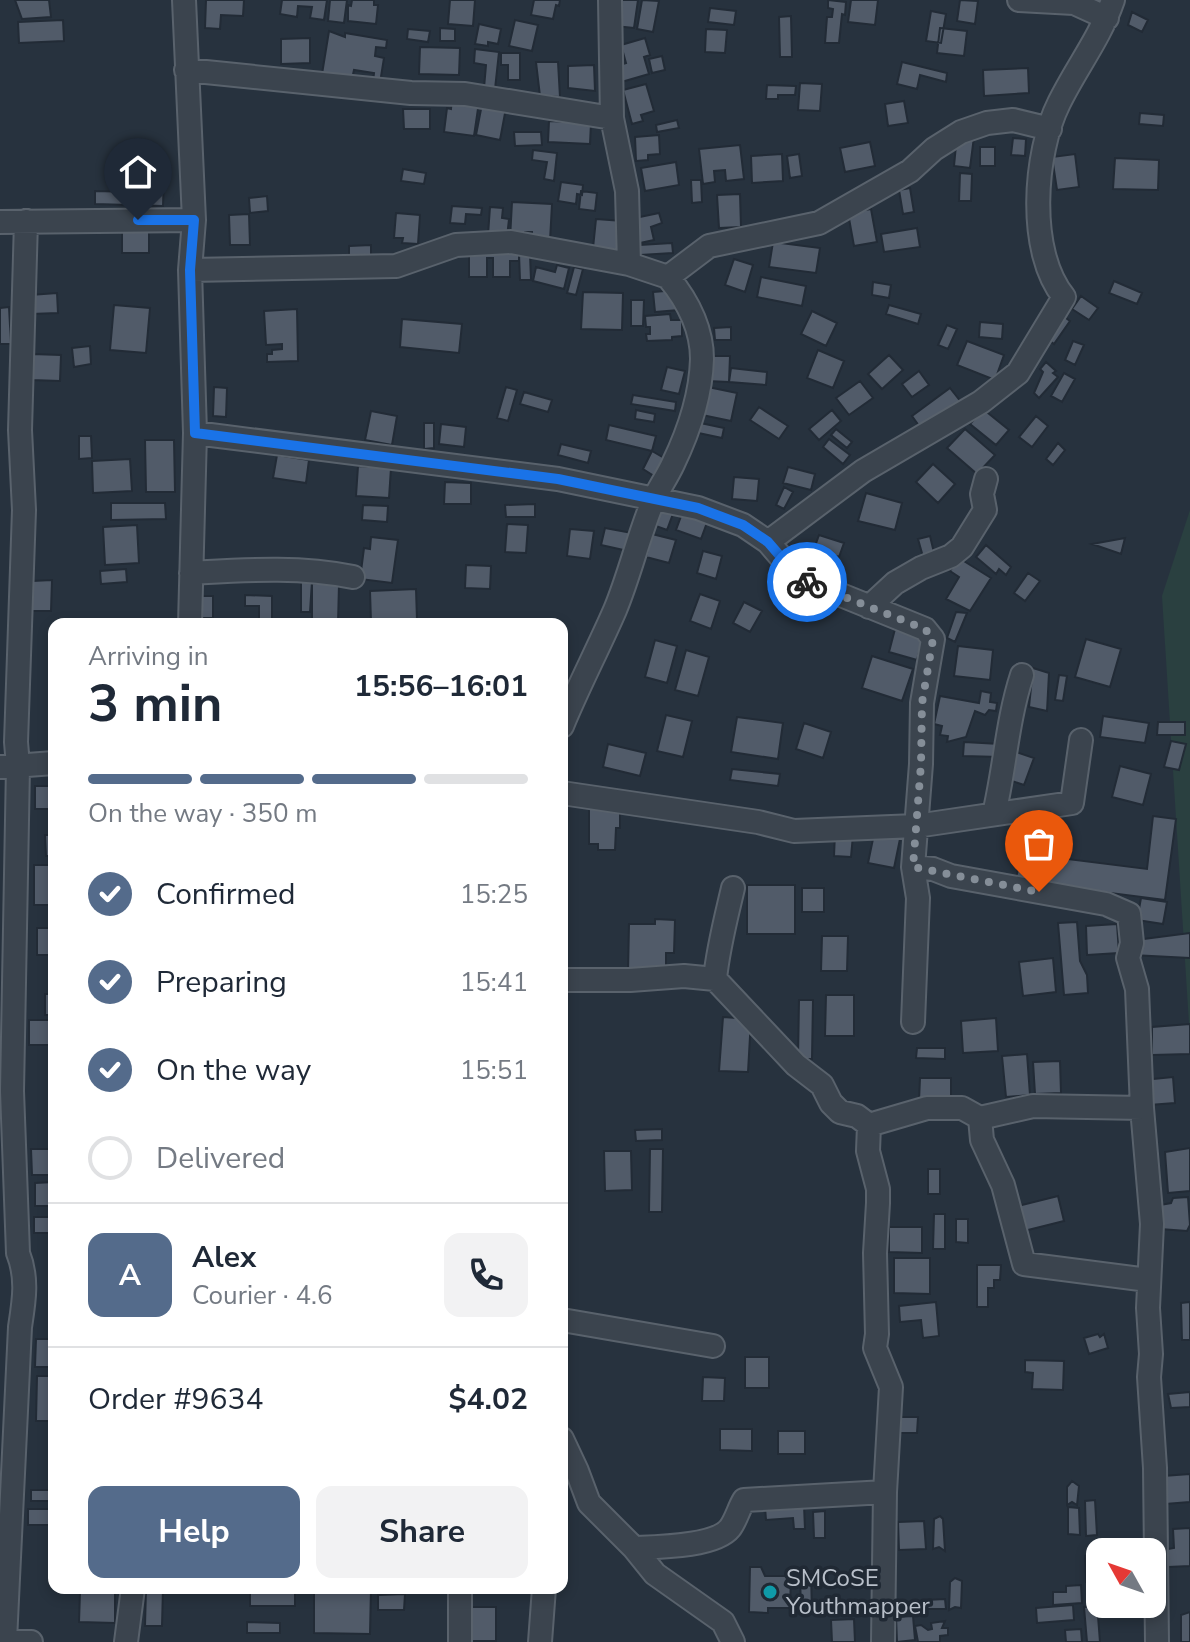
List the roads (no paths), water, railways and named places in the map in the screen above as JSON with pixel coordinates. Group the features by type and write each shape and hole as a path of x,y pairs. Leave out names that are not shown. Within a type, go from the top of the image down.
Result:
{"street":[{"path":"184,0 194,220 190,270 195,433 190,618"},
{"path":"610,0 612,118 627,191 629,264"},
{"path":"768,542 863,471 981,402 1018,373 1064,297 1052,283 1047,268 1039,168 1059,103 1110,9 1074,3 1019,0"},
{"path":"186,70 411,93 465,94 612,118"},
{"path":"668,277 709,246 819,223 910,171 934,149 961,132 987,123 1013,120 1050,129"},
{"path":"0,222 194,220"},
{"path":"26,221 20,430 24,510 16,742 9,766 12,1091 18,1253 23,1265 25,1289 20,1327 2,1641 31,1642"},
{"path":"190,270 396,266 456,245 511,242 629,264 668,277 697,326 702,364 697,394 677,454 654,498 614,611 568,713"},
{"path":"195,433 558,479 654,498 743,525 768,542 799,578 925,629 933,639 922,703 913,867 918,898 913,1022"},
{"path":"869,607 895,583 951,556 962,547 985,510 982,494 986,479"},
{"path":"191,573 315,569 353,577"},
{"path":"994,814 1006,740 1022,675"},
{"path":"568,794 758,822 794,831 916,826 1072,803 1081,740"},
{"path":"9,766 48,763"},
{"path":"913,867 1106,904 1129,914 1132,943 1128,958 1137,989 1142,1108 1152,1224 1148,1280 1149,1377 1155,1468 1157,1642"},
{"path":"715,979 719,942 726,925 733,888"},
{"path":"568,980 684,976 715,979 787,1056 822,1085 831,1103 840,1112 857,1116 869,1125"},
{"path":"869,1125 927,1108 962,1108 980,1118 1033,1106 1142,1108"},
{"path":"980,1118 982,1140 1003,1185 1024,1264 1148,1280"},
{"path":"869,1125 868,1151 878,1189 875,1348 891,1387 885,1492 883,1642"},
{"path":"568,1321 713,1346"},
{"path":"568,1452 589,1503 655,1574 723,1622 733,1642"},
{"path":"634,1548 687,1544 716,1537 730,1529 744,1500 885,1492"},
{"path":"126,1642 132,1594"},
{"path":"460,1594 460,1642"},
{"path":"540,1642 544,1594"}],"place":[{"name":"SMCoSE Youthmapper","path":"770,1592"}]}
